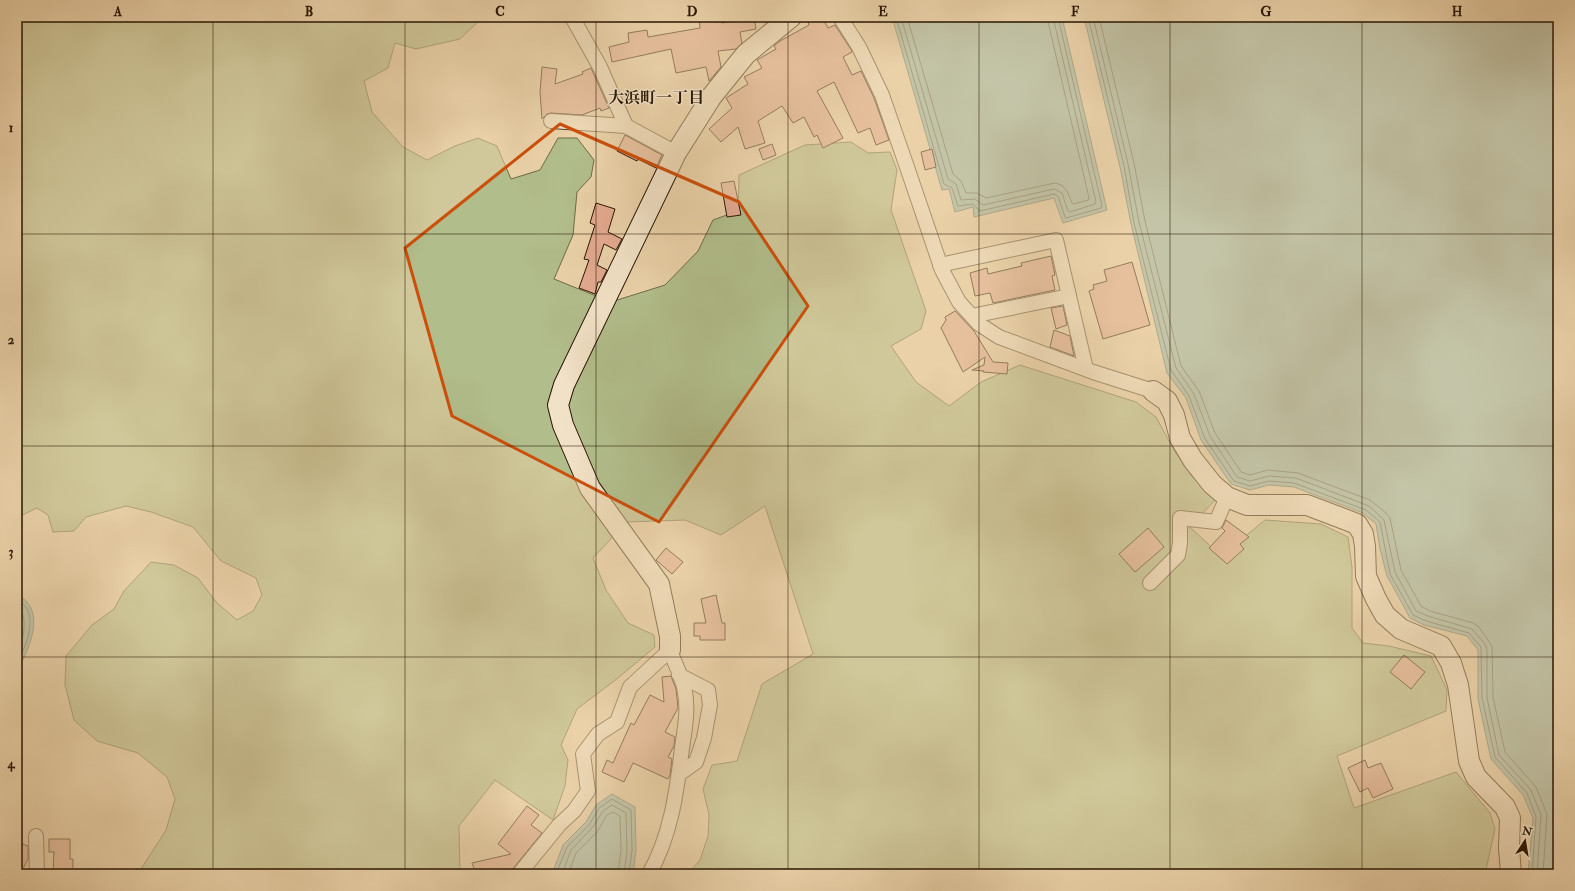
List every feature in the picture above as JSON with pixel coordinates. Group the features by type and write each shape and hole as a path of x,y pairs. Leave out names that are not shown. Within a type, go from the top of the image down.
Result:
{"street":[{"path":"572,17 600,67 626,126"},
{"path":"649,874 657,861 667,831 679,774 687,710 684,687 670,650 670,636 659,584 590,488 563,426 558,405 564,385 676,153 712,96 746,54 791,17"},
{"path":"840,17 858,47 882,95 940,265 959,302 979,324 999,337 1086,370 1153,391 1167,402 1174,415 1180,438 1193,460 1212,484 1227,497 1247,504 1307,505 1357,524 1363,534 1366,576 1385,615 1401,629 1441,646 1451,663 1458,684 1469,762 1476,777 1505,807 1510,818 1509,848 1511,874"},
{"path":"551,121 626,126 676,153"},
{"path":"940,265 1056,240 1086,370"},
{"path":"972,316 1069,296"},
{"path":"1150,584 1178,555 1180,543 1180,518 1216,522 1227,497"},
{"path":"519,874 559,825 574,811 588,791 583,754 598,734 617,722 630,687 670,650"},
{"path":"679,675 708,690 710,705 704,738 696,762 679,774"},
{"path":"36,836 37,874"}],"highlighted area":[{"path":"560,124 739,202 808,306 659,522 452,416 405,248"}],"green space":[{"path":"17,17 124,17 142,19 143,17 483,17 460,39 416,49 395,43 388,68 364,81 372,112 403,147 427,160 455,146 478,138 497,146 511,179 540,170 558,138 577,138 594,160 591,177 577,192 573,235 554,279 611,302 665,285 698,251 713,220 738,211 739,175 805,145 851,142 868,153 890,152 897,170 891,210 926,311 921,329 891,346 916,382 949,406 981,382 1020,365 1136,402 1156,417 1175,452 1191,475 1215,500 1190,527 1221,556 1265,520 1321,524 1348,537 1352,567 1352,628 1363,643 1389,646 1431,656 1447,690 1446,711 1337,756 1354,808 1456,772 1490,813 1495,829 1485,874 688,874 700,860 708,836 709,815 703,789 712,765 737,761 762,684 813,654 765,506 721,535 685,520 627,522 593,558 606,590 628,623 654,635 655,647 618,678 577,709 561,745 568,760 565,786 553,820 495,780 459,826 460,874 136,874 141,869 166,830 175,799 167,777 138,753 97,741 74,720 65,685 66,656 92,625 114,609 124,591 151,562 174,565 198,578 217,603 237,620 253,611 262,595 256,578 221,561 193,527 151,512 126,506 86,517 74,531 53,532 48,515 37,508 20,516 17,520"}],"water":[{"path":"892,17 1062,17 1107,210 1063,223 1054,198 974,217 973,207 955,212 949,189 942,190"},
{"path":"1084,17 1558,17 1558,874 1528,874 1533,818 1523,795 1491,759 1478,699 1478,650 1467,636 1424,625 1410,618 1387,576 1380,549 1376,524 1363,513 1294,487 1269,485 1250,490 1231,484 1201,440 1186,398 1167,373 1131,224 1120,167"},
{"path":"17,595 24,599 32,609 34,627 29,646 17,671"},
{"path":"612,794 635,807 636,850 633,874 552,874 563,845 586,822 596,805"}],"building":[{"path":"714,17 715,22 722,21 722,23 744,19 744,17 754,17 756,29 740,32 742,43 736,49 718,51 721,67 709,81 706,67 676,73 671,49 612,62 609,47 629,42 628,33 647,30 648,37 700,28 699,18"},
{"path":"817,17 822,17 828,28 835,25 852,51 843,57 852,75 861,71 874,98 889,140 876,145 870,128 858,133 834,82 817,91 843,138 823,148 817,135 814,137 804,117 793,123 782,106 758,121 765,143 745,149 738,127 721,142 709,129 732,108 726,98 748,84 744,77 762,68 757,60 776,49 774,46 780,41 809,25 808,22"},
{"path":"542,67 557,69 555,84 583,74 582,72 591,68 609,108 601,111 600,108 582,115 551,113 547,114 542,119 540,92"},
{"path":"625,135 662,155 656,168 617,151"},
{"path":"772,144 776,155 763,160 759,149"},
{"path":"932,149 936,167 925,170 921,152"},
{"path":"734,181 741,215 727,217 721,183"},
{"path":"596,203 615,209 608,232 622,239 616,250 604,244 597,265 607,270 601,282 598,282 595,294 579,288 589,260 584,259 595,225 590,223"},
{"path":"1051,256 1055,275 1052,276 1055,290 993,303 990,293 975,296 970,273 987,268 988,274 1022,266 1021,263"},
{"path":"1132,262 1150,325 1103,339 1089,291 1094,289 1093,285 1107,281 1104,270"},
{"path":"1063,306 1067,325 1056,329 1051,308"},
{"path":"955,311 974,331 993,362 1008,363 1007,374 972,370 984,365 985,357 963,372 941,328 946,320 945,317"},
{"path":"1054,330 1070,336 1074,356 1050,347"},
{"path":"1226,520 1249,537 1240,544 1244,549 1227,564 1209,548 1225,531 1222,528"},
{"path":"1148,528 1164,547 1135,572 1119,554"},
{"path":"666,548 683,562 672,574 656,560"},
{"path":"716,595 722,623 725,623 725,640 700,640 700,636 694,636 694,623 706,623 701,599"},
{"path":"1404,655 1425,672 1411,689 1390,672"},
{"path":"671,676 676,689 678,708 665,732 675,737 674,746 668,757 672,759 668,779 633,763 624,782 602,772 607,760 613,763 631,723 634,725 650,695 664,702 662,677"},
{"path":"1365,760 1368,768 1381,763 1393,789 1373,798 1368,788 1360,792 1348,768"},
{"path":"527,806 539,815 531,825 542,833 511,871 506,874 476,874 472,863 511,854 498,844"},
{"path":"49,839 70,839 70,859 73,859 73,874 53,873 54,852 49,852"},
{"path":"20,843 28,846 28,859 24,867 17,863 17,849"}],"district":[{"name":"大浜町一丁目","path":"656,97"}]}
